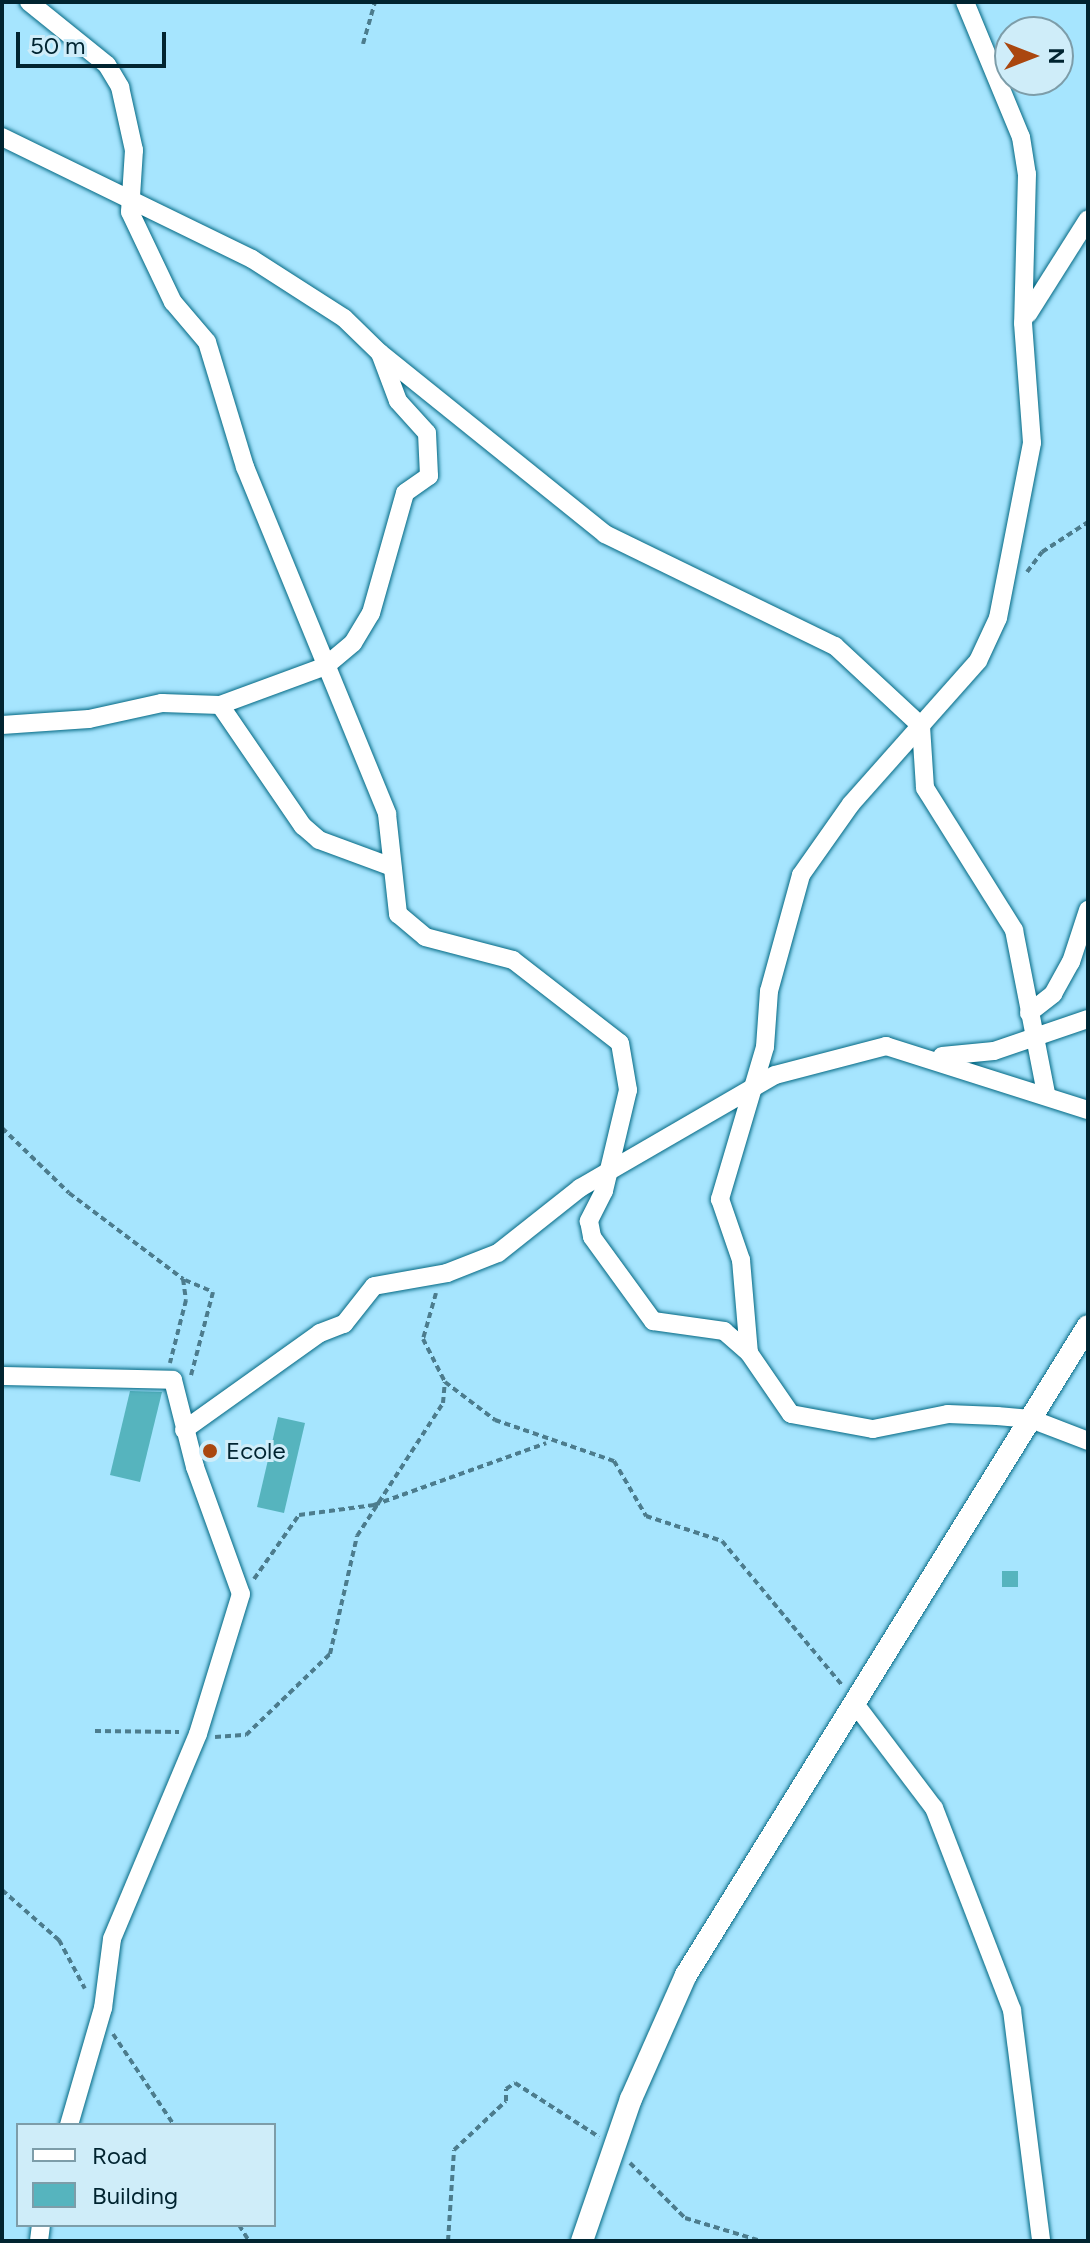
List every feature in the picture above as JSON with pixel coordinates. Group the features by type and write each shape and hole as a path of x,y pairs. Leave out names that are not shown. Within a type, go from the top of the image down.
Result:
{"street":[{"path":"29,2 107,65 120,87 134,150 129,200 173,302 207,342 245,467 387,814 398,914 408,930 513,960 620,1043 628,1090 591,1229 622,1287 653,1321 724,1331 749,1353 778,1403 818,1424 873,1429 948,1414 1031,1419 1088,1441"},
{"path":"749,1353 741,1260 720,1199 753,1084 769,991 801,875 851,804 978,661 998,618 1032,443 1023,323 1029,275 1021,137 965,2"},
{"path":"2,137 252,259 344,318 380,353 605,534 835,646 921,726 919,774 1014,930 1046,1093"},
{"path":"1023,323 1088,219"},
{"path":"2,725 89,719 162,703 220,705 326,666 353,643 371,613 405,493 429,476 427,433 398,401 380,353"},
{"path":"220,705 303,826 319,840 392,867"},
{"path":"1029,1013 1053,994 1071,962 1088,910"},
{"path":"931,1057 1036,1040 1088,1019"},
{"path":"184,1430 320,1333 344,1324 374,1286 447,1273 498,1253 603,1175 753,1084 859,1049 886,1046 1046,1093 1088,1110"},
{"path":"582,2241 614,2147 686,1975 1088,1326"},
{"path":"2,1376 171,1381 184,1430 241,1594 239,1610 198,1734 112,1939 103,2008 70,2123"},
{"path":"856,1705 934,1808 1012,2010 1041,2241"}],"path":[{"path":"363,44 375,2"},
{"path":"1018,583 1042,552 1088,522"},
{"path":"2,1128 58,1183 183,1279 210,1287 213,1299 200,1361 171,1381"},
{"path":"95,1731 133,1726 198,1734 246,1735 330,1654 357,1536 374,1505 443,1403 445,1382 423,1327 447,1273"},
{"path":"171,1381 186,1300 183,1279"},
{"path":"445,1382 495,1420 546,1443 604,1455 646,1516 722,1541 856,1705"},
{"path":"239,1610 265,1558 299,1515 374,1505 546,1443"},
{"path":"448,2241 454,2150 515,2083 614,2147 685,2218 764,2241 964,2241"}],"building":[{"path":"130,1391 162,1392 140,1482 110,1475"},
{"path":"278,1417 305,1423 284,1513 257,1507"},
{"path":"1002,1571 1018,1571 1018,1587 1002,1587"}],"place":[{"name":"Ecole","path":"210,1451"}]}
